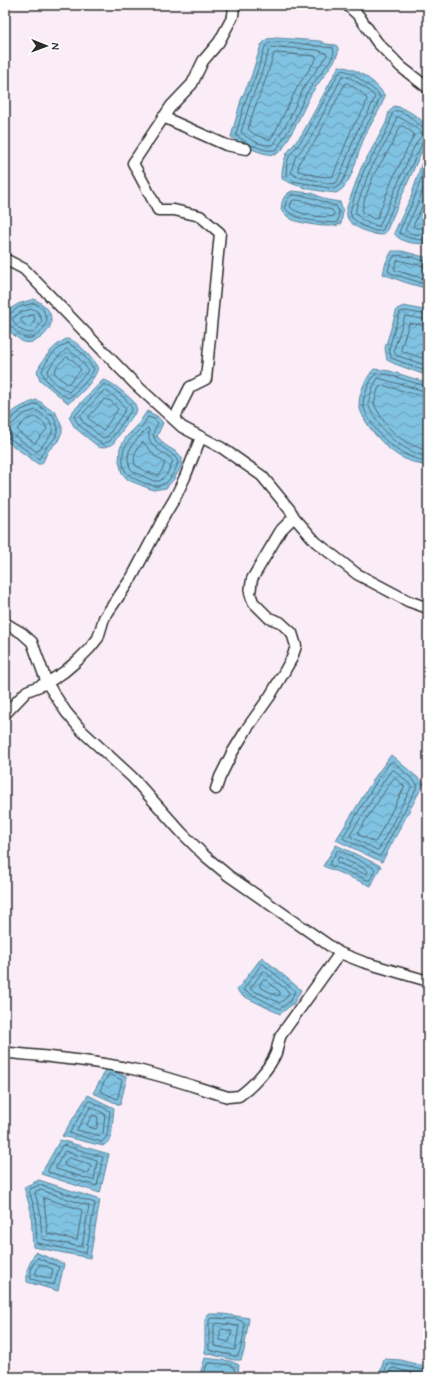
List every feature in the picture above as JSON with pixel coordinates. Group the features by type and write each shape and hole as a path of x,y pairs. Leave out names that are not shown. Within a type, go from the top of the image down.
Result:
{"street":[{"path":"174,419 190,387 206,379 220,233 200,216 174,210 158,210 133,163 171,106 192,84 203,61 219,42 233,16 234,5"},
{"path":"347,5 359,16 377,42 401,67 428,88"},
{"path":"163,117 226,145 246,149"},
{"path":"5,258 24,269 136,384 182,427 222,448 262,476 316,542 357,574 408,601 428,608"},
{"path":"5,714 27,691 46,683 64,672 90,648 98,638 104,618 132,577 186,477 201,437"},
{"path":"216,788 232,753 276,685 292,658 296,646 292,633 280,622 269,618 253,602 250,593 252,579 281,530 294,517"},
{"path":"5,623 32,642 46,683 66,712 82,731 132,777 182,833 205,856 258,897 286,914 340,953 363,962 428,981"},
{"path":"10,1053 71,1059 110,1065 139,1071 228,1097 239,1096 267,1068 277,1052 278,1042 282,1035 340,953"}],"water":[{"path":"277,38 320,41 326,44 336,45 338,48 338,53 335,60 311,94 282,150 275,155 257,151 231,137 241,100 251,77 261,45 267,39"},
{"path":"339,66 352,69 365,76 381,90 385,96 363,140 347,183 340,191 336,193 295,185 282,179 282,172 287,153 302,134"},
{"path":"394,106 408,111 428,126 428,142 419,157 386,232 382,235 378,235 354,225 348,219 347,207 361,168 386,123 389,112"},
{"path":"428,149 428,243 419,244 400,239 394,233 411,197 422,162"},
{"path":"292,191 312,193 327,200 340,202 343,212 341,224 331,226 317,225 298,222 290,218 281,210 284,198"},
{"path":"392,251 402,251 428,258 428,289 383,274 386,262"},
{"path":"34,299 48,309 51,315 51,324 46,333 38,340 28,343 23,342 7,329 5,312 18,304"},
{"path":"404,306 428,311 428,376 387,360 385,348 397,309"},
{"path":"66,339 75,342 80,346 98,368 86,388 68,403 40,380 37,371 49,352"},
{"path":"374,369 390,371 428,383 428,467 399,456 393,452 376,435 362,415 359,399 365,382"},
{"path":"103,380 114,385 127,395 134,402 137,410 112,445 100,448 75,428 69,417"},
{"path":"36,400 55,411 62,427 62,432 58,441 48,451 42,464 38,464 5,440 5,419 16,410"},
{"path":"147,411 157,416 163,423 157,436 165,445 178,453 182,458 182,465 174,479 166,488 153,490 128,480 122,473 119,461 120,448 126,437 137,426"},
{"path":"391,755 424,783 382,862 336,840 375,777"},
{"path":"336,845 381,866 371,886 323,866"},
{"path":"262,957 301,990 294,1003 280,1014 241,995 237,990"},
{"path":"107,1068 127,1077 120,1105 93,1093"},
{"path":"88,1095 114,1108 111,1139 103,1146 62,1136"},
{"path":"60,1140 109,1154 100,1193 41,1174"},
{"path":"39,1180 100,1200 90,1258 33,1247 31,1211 24,1187"},
{"path":"35,1252 64,1264 58,1291 27,1282 27,1270"},
{"path":"207,1314 223,1314 249,1318 244,1351 241,1360 234,1360 205,1353 205,1320"},
{"path":"205,1358 230,1361 239,1365 236,1377 199,1377"},
{"path":"384,1359 401,1360 428,1367 428,1377 379,1377"}]}
